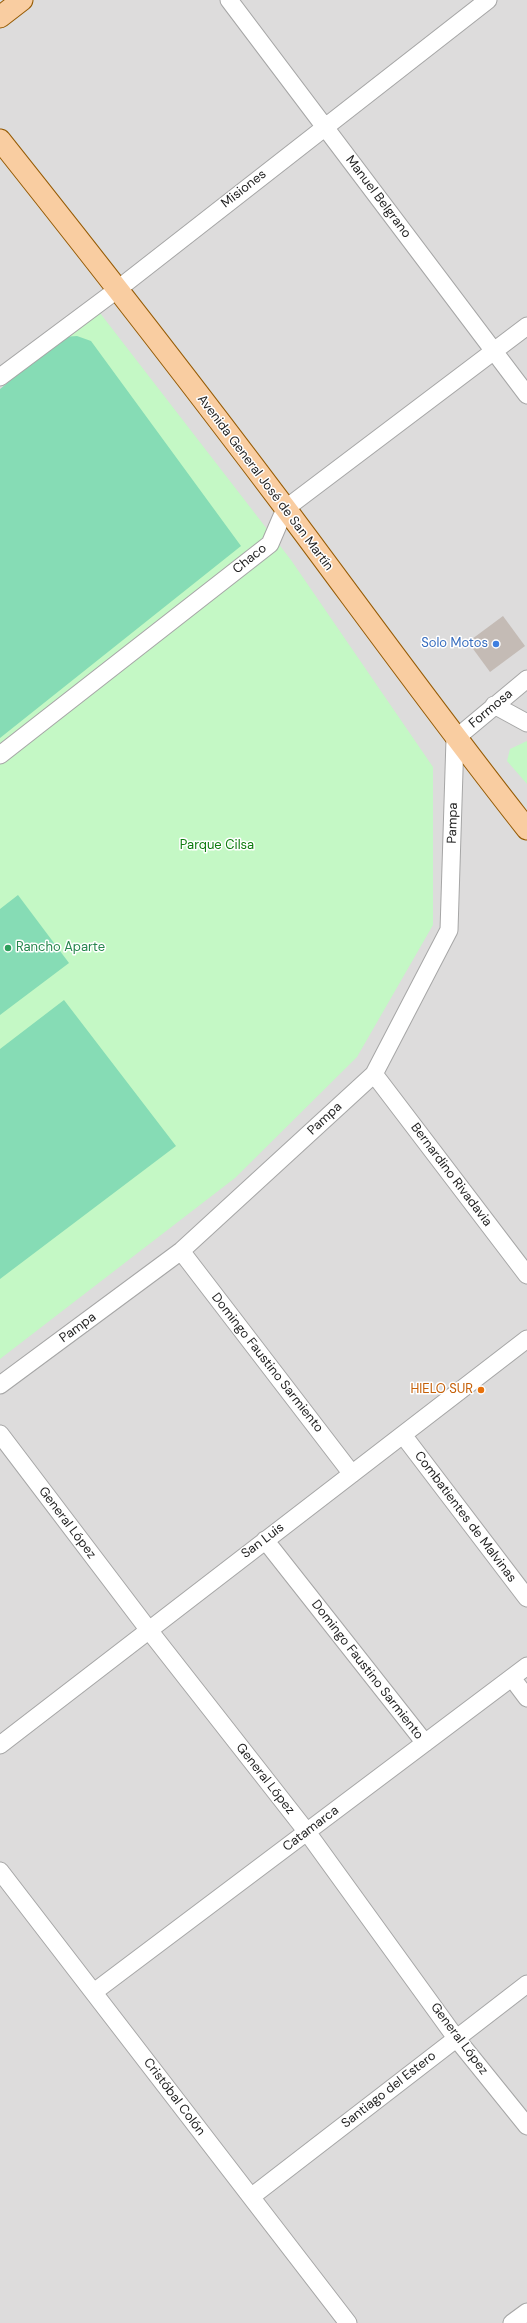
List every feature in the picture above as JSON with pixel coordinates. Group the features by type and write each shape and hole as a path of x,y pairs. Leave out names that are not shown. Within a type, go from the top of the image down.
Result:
{"main road":[{"path":"0,17 22,0"},
{"name":"Avenida General José de San Martín","path":"0,140 118,288 285,509 455,739 527,829"}],"street":[{"name":"Manuel Belgrano","path":"229,0 527,395"},
{"name":"Misiones","path":"0,377 118,288 488,0"},
{"name":"Chaco","path":"0,755 270,544 285,509 527,326"},
{"name":"Formosa","path":"455,739 527,679"},
{"path":"494,705 527,723"},
{"name":"Pampa","path":"0,1385 181,1252 374,1074 449,930 455,739"},
{"name":"Bernardino Rivadavia","path":"374,1074 527,1275"},
{"name":"Domingo Faustino Sarmiento","path":"181,1252 352,1474"},
{"name":"San Luis","path":"0,1745 148,1629 403,1435 527,1338"},
{"name":"General López","path":"0,1434 148,1629 307,1832 456,2038 527,2126"},
{"name":"Combatientes de Malvinas","path":"403,1435 527,1598"},
{"name":"Domingo Faustino Sarmiento","path":"265,1540 425,1743"},
{"name":"Catamarca","path":"94,1992 527,1666"},
{"path":"512,1678 527,1698"},
{"name":"Cristóbal Colón","path":"0,1871 348,2323"},
{"name":"Santiago del Estero","path":"251,2197 527,1984"},
{"path":"512,2323 527,2312"}],"shaded area":[{"path":"0,0 527,0 527,2323 0,2323"}],"green space":[{"name":"Parque Cilsa","path":"100,313 291,560 433,767 433,925 357,1057 235,1178 0,1359 0,390"},
{"path":"77,336 91,341 241,546 0,738 0,389 63,337"},
{"path":"527,741 527,784 507,761 510,749"},
{"path":"18,895 69,963 0,1015 0,909"},
{"path":"64,1000 176,1146 0,1279 0,1049"}],"building":[{"name":"Solo Motos","path":"503,616 525,646 490,672 468,642"}],"place":[{"name":"Solo Motos","path":"496,644"},
{"name":"Rancho Aparte","path":"8,948"},
{"name":"HIELO SUR","path":"481,1390"}]}
